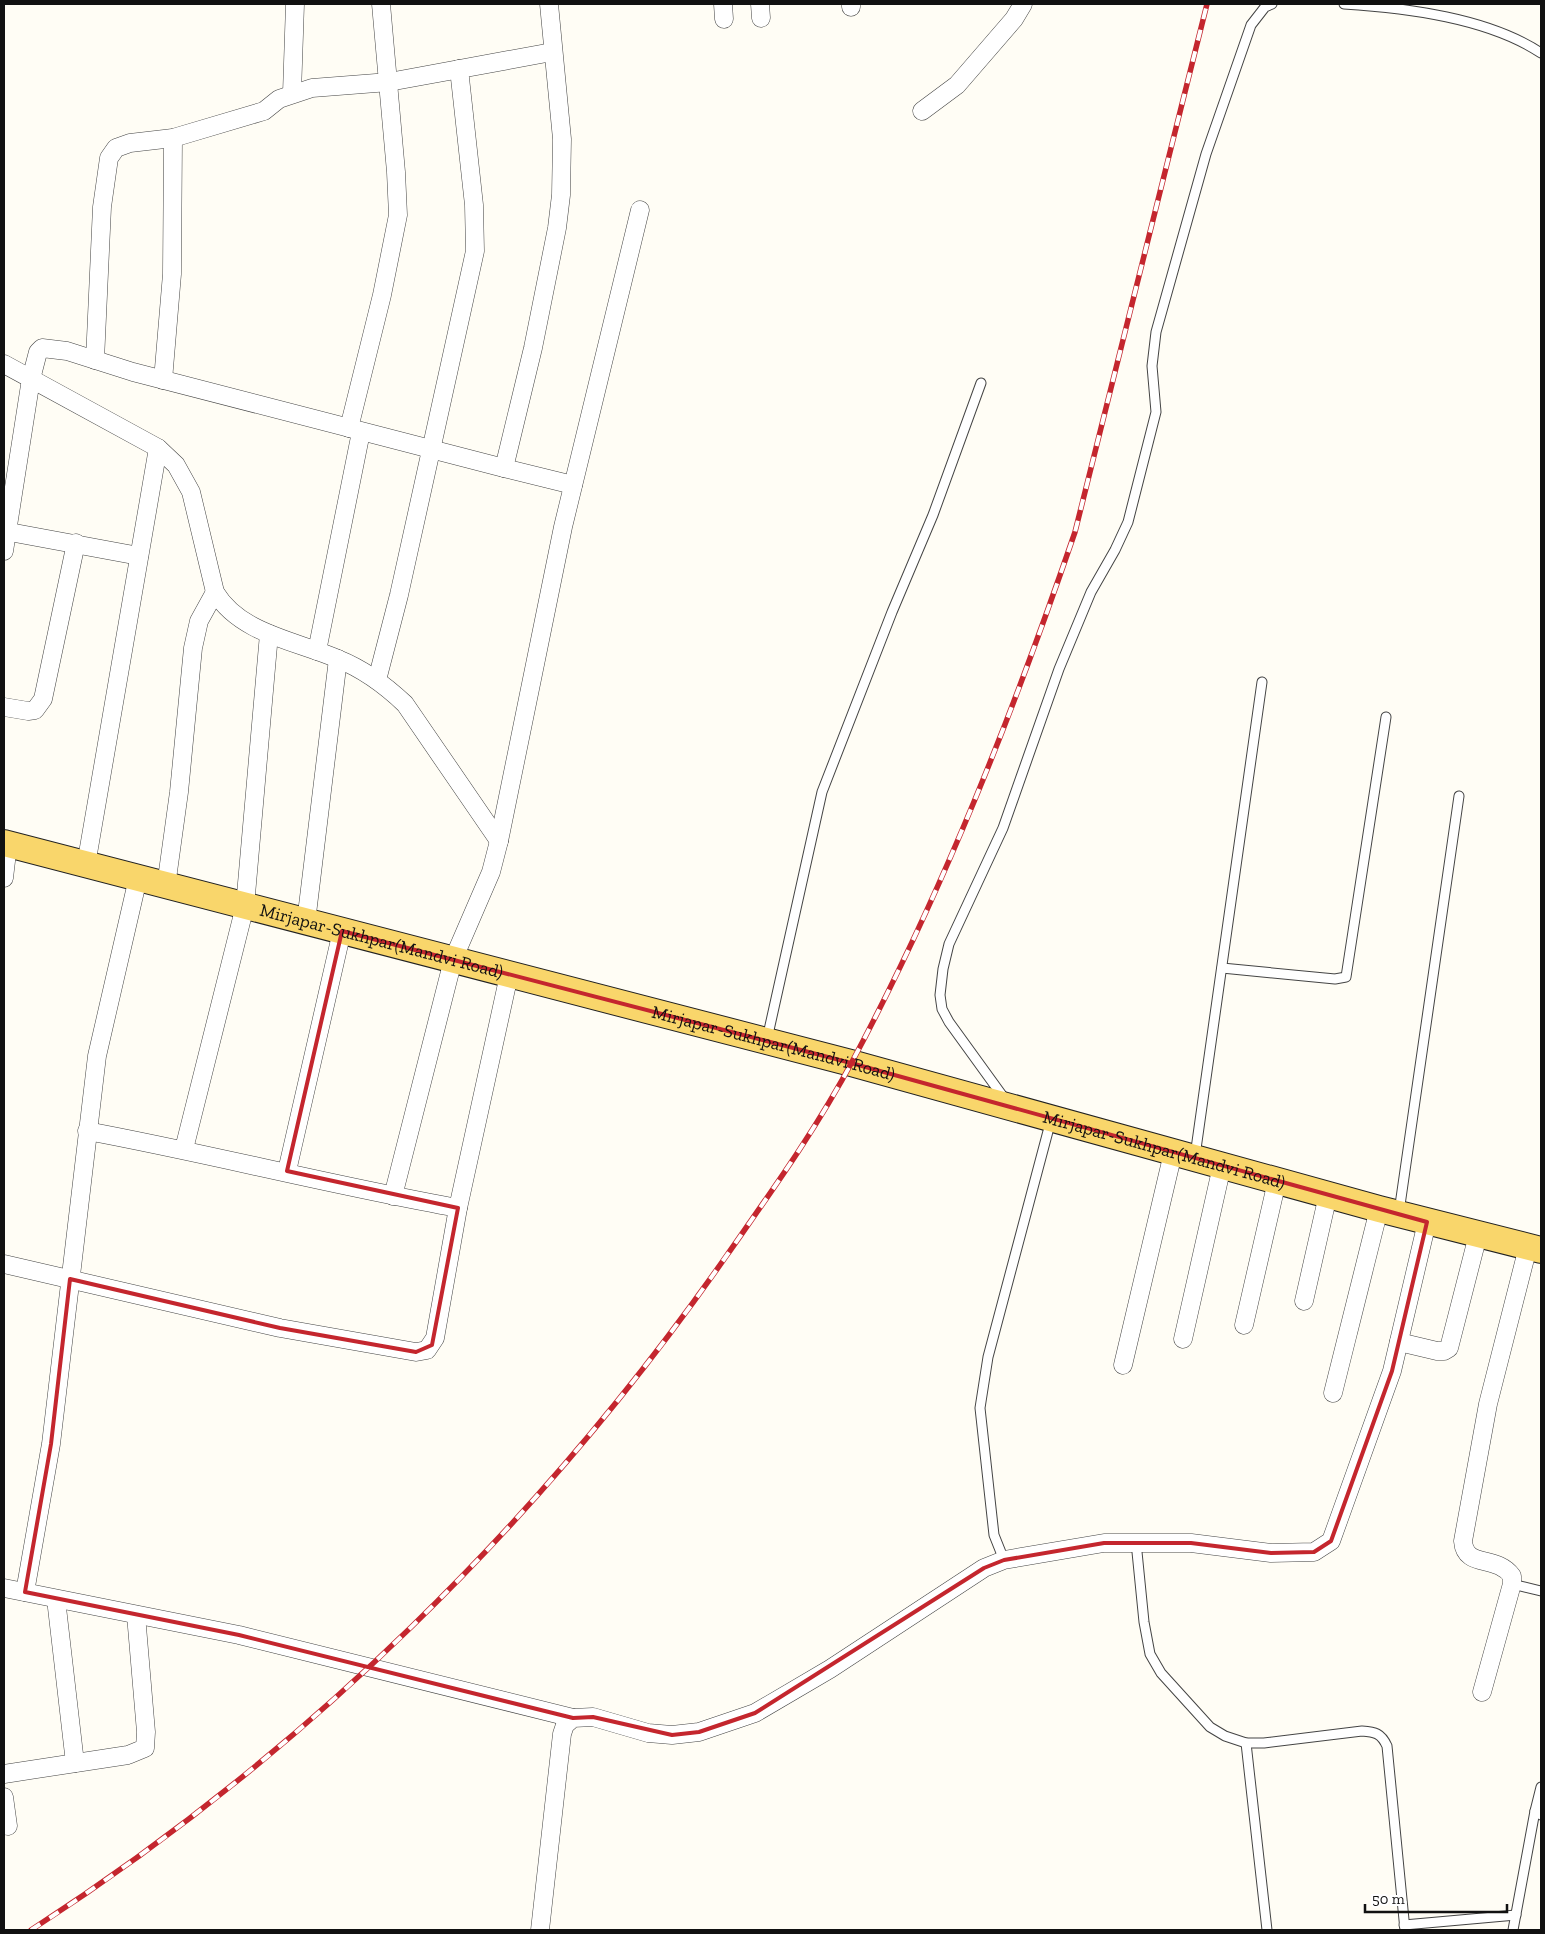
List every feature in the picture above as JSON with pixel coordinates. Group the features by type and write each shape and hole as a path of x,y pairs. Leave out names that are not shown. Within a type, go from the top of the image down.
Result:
{"main road":[{"name":"Mirjapar-Sukhpar(Mandvi Road)","path":"6,844 851,1063 1388,1212 1535,1249"}],"street":[{"path":"292,93 295,4"},
{"path":"317,651 355,430 398,215 389,82 381,4"},
{"path":"504,468 533,348 557,228 561,195 562,139 552,52 549,4"},
{"path":"922,111 957,84 1014,19 1023,4"},
{"path":"95,360 102,208 109,158 116,148 130,143 172,138 264,111 279,99 292,93 312,88 389,82 552,52"},
{"path":"377,680 399,595 475,252 474,205 459,69"},
{"path":"163,380 172,274 172,138"},
{"path":"393,1196 453,960 491,872 500,841 573,485 640,210"},
{"path":"4,551 5,531 31,379 38,352 42,348 67,351 163,380 573,485"},
{"path":"4,364 158,448 176,465 191,492 215,592 223,604 269,634 338,659 377,680 405,704 500,841"},
{"path":"86,865 158,448"},
{"path":"5,531 139,556"},
{"path":"4,707 28,711 36,710 43,699 76,543"},
{"path":"166,886 179,792 193,648 199,621 215,592"},
{"path":"184,1149 245,906 269,634"},
{"path":"306,922 338,659"},
{"path":"4,878 6,844"},
{"path":"25,1592 51,1444 97,1056 138,878"},
{"path":"287,1171 342,931"},
{"path":"4,1264 280,1328 416,1352 427,1350 435,1338 458,1208 509,975"},
{"path":"87,1131 184,1149 393,1196 458,1208"},
{"path":"1123,1365 1184,1156"},
{"path":"1183,1339 1222,1166"},
{"path":"1244,1325 1277,1181"},
{"path":"1304,1301 1328,1195"},
{"path":"1333,1393 1388,1212"},
{"path":"4,1588 136,1616 239,1635 573,1718 593,1717 648,1733 672,1735 699,1732 755,1713 830,1669 984,1568 1004,1560 1104,1543 1191,1543 1271,1553 1314,1552 1323,1547 1331,1540 1384,1395 1399,1342 1427,1222"},
{"path":"1399,1342 1437,1351 1444,1351 1449,1348 1478,1235"},
{"path":"1482,1692 1512,1584 1512,1576 1500,1564 1469,1556 1464,1550 1463,1541 1488,1404 1535,1249"},
{"path":"56,1599 75,1763"},
{"path":"4,1774 128,1755 145,1748 146,1732 136,1616"},
{"path":"540,1930 562,1734 565,1725 573,1718"},
{"path":"4,1797 8,1826"}],"lane":[{"path":"1012,1108 949,1022 942,1009 943,969 950,944 1003,828 1059,669 1091,592 1115,550 1128,522 1156,412 1152,366 1156,332 1206,154 1251,25 1265,7 1272,4"},
{"path":"1344,4 1424,13 1462,21 1522,41 1541,53"},
{"path":"767,1042 822,792 892,612 933,516 981,383"},
{"path":"1184,1156 1222,968 1262,682"},
{"path":"1222,968 1335,979 1346,977 1386,716"},
{"path":"1388,1212 1459,796"},
{"path":"1004,1560 994,1535 980,1408 990,1348 1052,1120"},
{"path":"1136,1542 1144,1622 1150,1654 1161,1673 1210,1727 1225,1736 1246,1743 1264,1744 1362,1731 1375,1732 1383,1737 1387,1746 1404,1928 1516,1915"},
{"path":"1512,1584 1541,1591"},
{"path":"1246,1743 1267,1930"},
{"path":"1513,1930 1538,1813 1541,1787"}],"highlighted area":[{"path":"342,931 851,1063 1427,1222 1392,1371 1331,1541 1314,1552 1271,1553 1191,1543 1104,1543 1004,1560 984,1568 755,1713 699,1732 672,1735 593,1717 573,1718 239,1635 25,1592 51,1444 70,1279 280,1328 416,1352 432,1345 458,1208 287,1171"}],"railway":[{"path":"31,1930 132,1861 229,1788 322,1709 412,1627 497,1540 578,1449 655,1354 760,1208 824,1110 853,1060 886,996 946,866 1027,667 1075,532 1207,4"}]}
